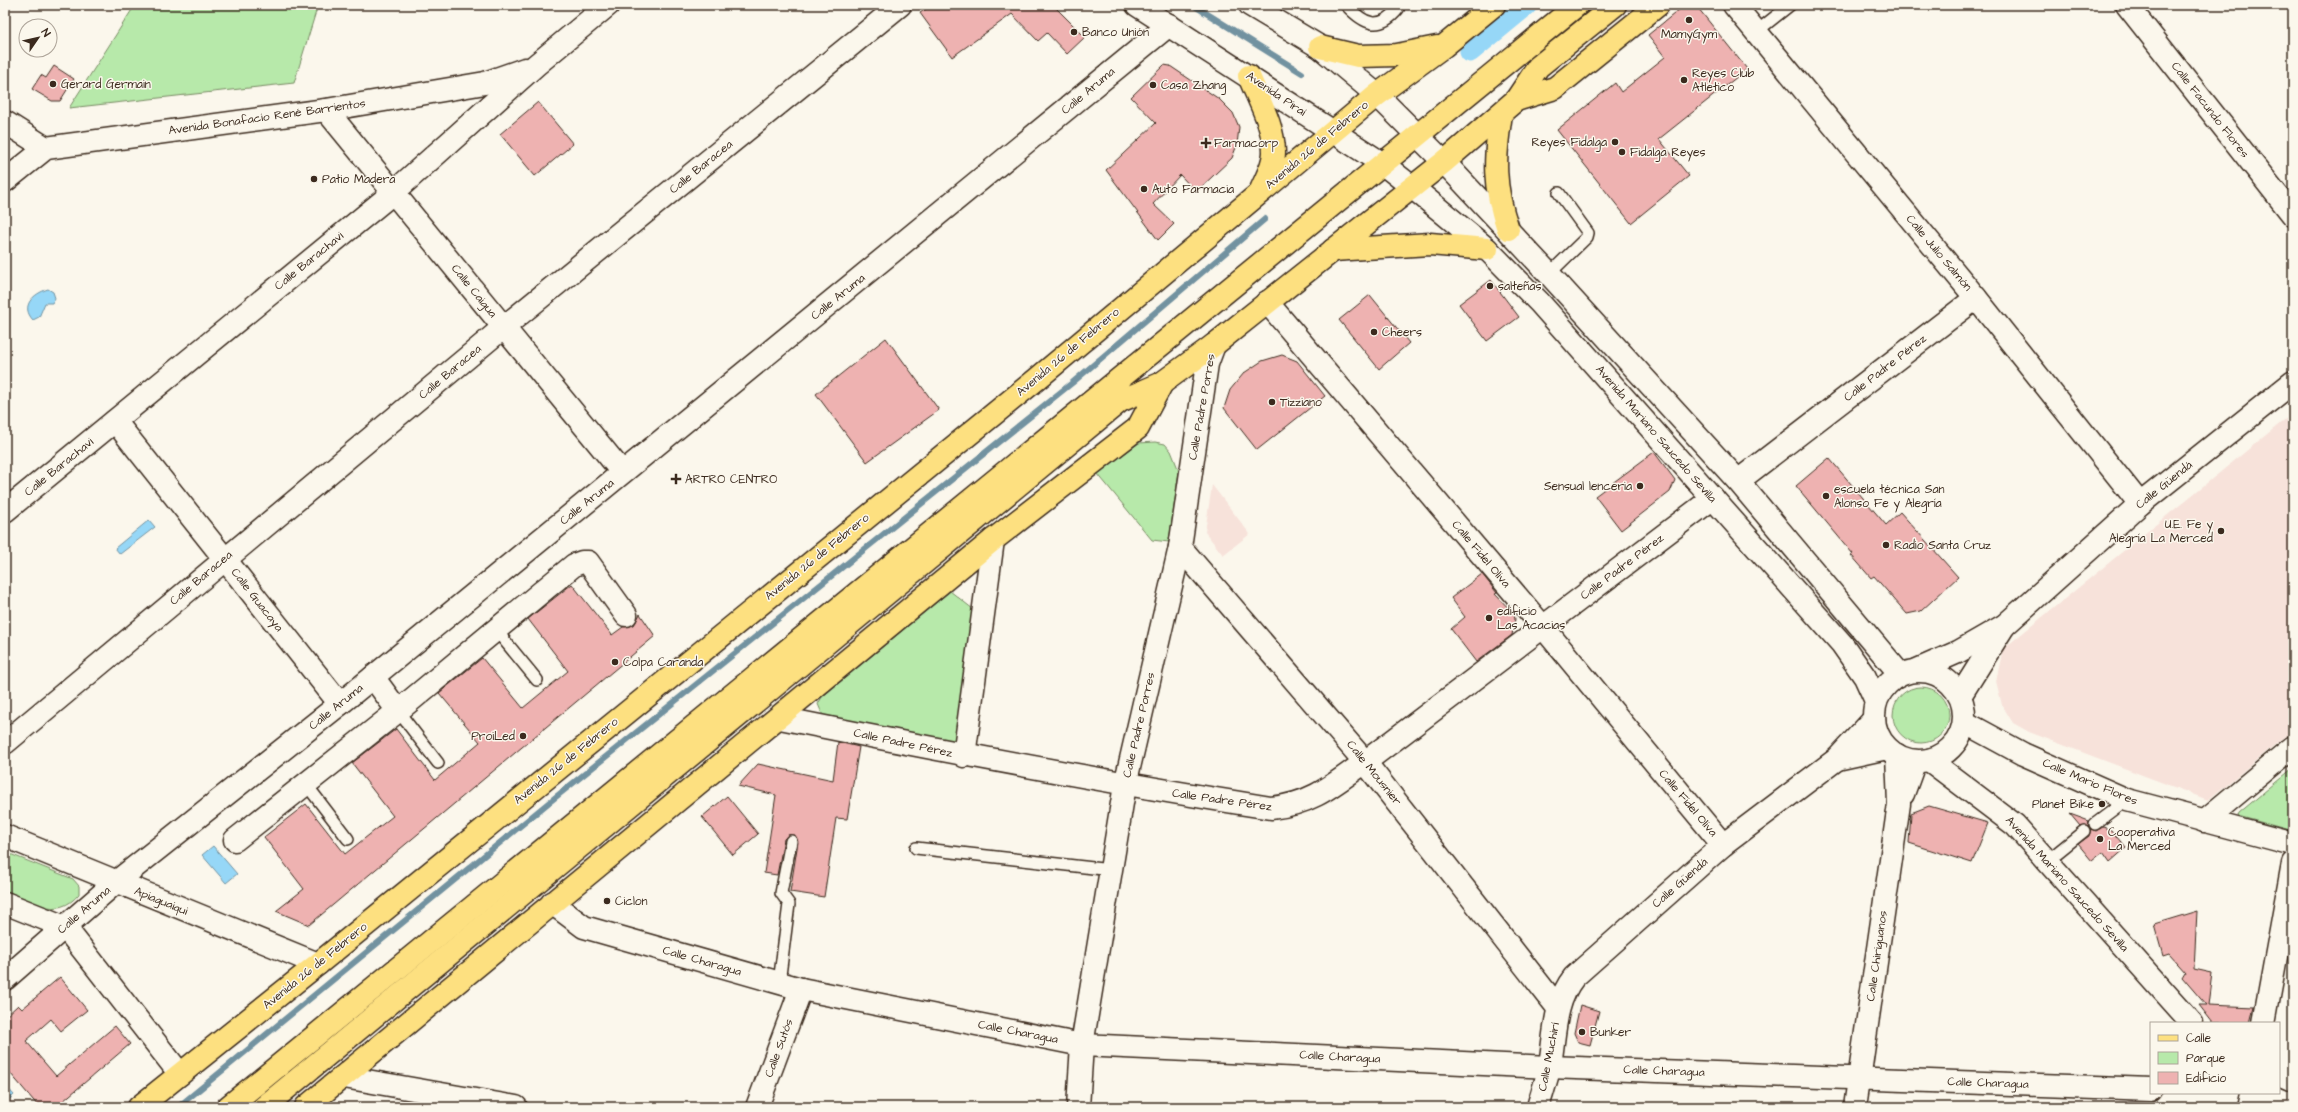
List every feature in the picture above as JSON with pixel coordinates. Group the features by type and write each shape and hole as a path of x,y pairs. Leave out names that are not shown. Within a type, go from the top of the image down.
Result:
{"main road":[{"name":"Avenida 26 de Febrero","path":"140,1107 318,964 1037,378 1377,95 1444,46 1494,5"},
{"path":"228,1107 1577,5"},
{"path":"264,1107 1120,401 1162,383 1214,345 1444,162 1508,107 1538,67 1615,5"},
{"path":"1508,107 1555,88 1658,5"},
{"path":"1320,48 1358,56 1397,55 1444,46"},
{"path":"1249,76 1272,138 1274,153 1271,166 1261,191"},
{"path":"1508,107 1496,146 1495,173 1498,201 1508,229"},
{"path":"1333,250 1430,244 1487,249"},
{"path":"306,1107 552,902 780,718 993,540 1138,428 1162,383"},
{"path":"880,600 957,570"},
{"path":"365,1024 440,996"}],"street":[{"name":"Calle Barachavi","path":"5,511 394,192 536,65 608,5"},
{"name":"Calle Baracea","path":"5,742 224,558 504,327 900,5"},
{"name":"Avenida Piraí","path":"1137,5 1383,164 1412,187"},
{"name":"Calle Julio Salmón","path":"1734,5 1976,298 2140,504"},
{"name":"Calle Facundo Flores","path":"2127,5 2293,215"},
{"path":"1255,7 1320,48 1377,95 1444,162 1508,229 1738,481 1909,672"},
{"name":"Calle Aruma","path":"5,979 116,882 340,704 1169,25"},
{"name":"Avenida Bonafacio René Barrientos","path":"46,148 326,110 485,83 536,65"},
{"name":"Calle Caigua","path":"326,110 622,472"},
{"path":"5,122 46,148 5,181"},
{"name":"Avenida Mariano Saucedo Sevilla","path":"1412,187 1487,249 1539,302 1713,498 1842,644 1864,677 1875,710"},
{"name":"Calle Padre Pérez","path":"1738,481 1976,298"},
{"name":"Calle Fidel Oliva","path":"1267,302 1543,627 1723,845"},
{"name":"Calle Padre Porres","path":"1078,1107 1082,1046 1125,785 1180,547 1208,364 1214,345"},
{"name":"Calle Güendá","path":"1909,672 1958,652 2005,625 2140,504 2293,382"},
{"name":"Calle Guacaya","path":"115,420 340,704"},
{"name":"Calle Padre Pérez","path":"780,718 964,756 1125,785 1271,808 1292,806 1323,792 1365,762 1713,498"},
{"path":"964,756 993,540"},
{"name":"Calle Mousnier","path":"1180,547 1365,762 1558,1008"},
{"path":"235,840 398,711 574,565 582,562 588,562 626,615"},
{"name":"Calle Güendá","path":"1960,696 2005,625"},
{"path":"1909,672 1930,672 1942,676 1952,685 1960,696 1964,709 1964,722 1955,744 1943,754 1907,756 1880,737 1875,710 1883,688 1909,672"},
{"path":"373,676 398,711"},
{"name":"Calle Güendá","path":"1558,1008 1564,989 1574,976 1723,845 1837,759 1875,710"},
{"name":"Calle Mario Flores","path":"1964,722 2023,754 2127,800 2293,844"},
{"path":"2204,821 2293,747"},
{"name":"Avenida Mariano Saucedo Sevilla","path":"1907,756 2006,816 2191,1022"},
{"name":"Calle Güendá","path":"1837,759 1907,756"},
{"name":"Calle Chiriguanos","path":"1855,1107 1907,756"},
{"name":"Apiaguaiqui","path":"5,836 318,964"},
{"path":"2264,1022 2293,863"},
{"name":"Calle Charagua","path":"552,902 584,927 800,989 1082,1046 1549,1067 2150,1089"},
{"path":"5,903 65,927 180,1074"},
{"name":"Calle Sutós","path":"756,1107 800,989"},
{"name":"Calle Muchirí","path":"1538,1107 1549,1067 1558,1008"},
{"path":"344,1076 516,1107"},
{"path":"2247,1107 2250,1094"},
{"path":"2262,1094 2292,1107"}],"lane":[{"path":"1346,5 1356,16 1368,23 1380,22 1390,18 1398,9 1397,5"},
{"path":"1756,32 1790,5"},
{"path":"1549,274 1587,237 1588,233 1559,193"},
{"path":"496,630 537,680"},
{"path":"398,711 438,763"},
{"path":"306,784 348,839"},
{"path":"2095,824 2127,800"},
{"path":"2047,861 2084,831"},
{"path":"778,982 789,904 781,893 791,841"},
{"path":"916,848 1111,870"}],"shaded area":[{"name":"U.E. Fe y Alegría La Merced","path":"2293,413 2293,730 2208,800 2029,732 2013,723 2002,705 1996,681 2003,649"},
{"path":"1212,485 1250,534 1223,555 1205,532"}],"green space":[{"path":"135,5 318,5 294,83 69,108"},
{"path":"1155,442 1165,444 1171,451 1179,471 1169,542 1152,540 1097,473 1139,443"},
{"path":"950,591 978,613 958,745 823,716 818,704 822,697"},
{"path":"1916,687 1926,687 1941,695 1947,704 1949,715 1947,726 1941,735 1926,743 1916,743 1905,738 1898,731 1893,720 1893,710 1898,699 1905,692"},
{"path":"2293,768 2293,831 2238,816 2239,813"},
{"path":"5,852 73,879 79,886 79,894 71,902 53,908 34,903 5,890"}],"water":[{"path":"48,289 53,292 55,298 52,303 45,303 39,317 33,320 29,315 28,305 33,297"},
{"path":"149,520 155,527 120,554 115,548"},
{"path":"213,846 237,874 226,883 202,855"},
{"path":"5,1085 14,1095 5,1103"}],"building":[{"path":"932,5 1053,5 1085,37 1067,54 1047,33 1038,41 1012,14 952,57 920,13"},
{"path":"1685,5 1698,8 1747,69 1659,139 1689,176 1631,223 1557,130 1615,83 1621,92 1665,57 1648,35"},
{"path":"1164,65 1170,66 1219,99 1233,113 1239,127 1237,145 1232,158 1196,192 1180,175 1153,204 1174,224 1158,240 1106,170 1156,123 1131,97"},
{"name":"Gerard Germain","path":"54,66 74,79 60,101 52,101 32,89 41,75 46,78"},
{"path":"538,102 573,144 535,176 500,134"},
{"path":"1491,280 1519,317 1487,341 1459,304"},
{"name":"Cheers","path":"1370,295 1409,343 1379,369 1339,320"},
{"path":"886,338 939,410 867,462 816,394"},
{"name":"Tizziano","path":"1282,355 1297,361 1325,396 1257,450 1224,408 1230,390 1244,373 1262,361"},
{"name":"Sensual lenceria","path":"1654,452 1675,480 1670,492 1621,530 1595,496"},
{"path":"1829,458 1886,525 1900,512 1958,577 1921,611 1907,614 1874,576 1871,578 1851,555 1853,554 1796,486"},
{"name":"edificio Las Acacias","path":"1482,574 1497,593 1495,594 1514,614 1515,619 1512,635 1476,662 1451,629 1465,617 1451,598"},
{"path":"572,584 612,635 623,627 634,625 640,614 655,636 309,925 276,911 304,889 264,837 306,804 345,854 393,816 352,763 396,729 435,780 480,742 439,693 482,658 523,708 568,671 528,619"},
{"path":"838,742 859,747 847,819 836,818 824,897 790,892 798,842 795,835 788,835 784,839 777,875 764,873 776,795 738,786 758,764 833,780"},
{"path":"727,796 758,834 733,855 702,817"},
{"path":"1929,806 1988,823 1972,863 1909,843 1911,813"},
{"path":"2070,814 2089,821 2088,826 2080,826"},
{"name":"Cooperativa La Merced","path":"2103,827 2111,830 2126,848 2110,862 2103,852 2092,861 2078,844 2089,836 2091,829 2096,831"},
{"path":"2197,911 2194,969 2212,973 2208,1005 2254,1007 2250,1022 2212,1022 2199,1005 2206,1005 2182,977 2185,972 2169,954 2163,956 2154,924"},
{"path":"60,977 87,1010 61,1031 51,1019 26,1041 56,1076 115,1026 130,1044 56,1107 39,1107 5,1067 5,1017 18,1005 22,1009"},
{"path":"1580,1005 1599,1011 1590,1045 1578,1042 1574,1033"}],"waterway":[{"path":"1193,5 1302,73"},
{"path":"1470,52 1527,5"},
{"path":"178,1107 547,804 1072,383 1265,219"}],"place":[{"name":"MamyGym","path":"1689,20"},
{"name":"Banco Unión","path":"1074,32"},
{"name":"Reyes Club Atletico","path":"1684,80"},
{"name":"Gerard Germain","path":"53,84"},
{"name":"Casa Zhang","path":"1153,85"},
{"name":"Reyes Fidalga","path":"1615,142"},
{"name":"Farmacorp","path":"1206,143"},
{"name":"Fidalga Reyes","path":"1622,152"},
{"name":"Patio Madera","path":"314,179"},
{"name":"Auto Farmacia","path":"1144,189"},
{"name":"salteñas","path":"1490,286"},
{"name":"Cheers","path":"1374,332"},
{"name":"Tizziano","path":"1272,402"},
{"name":"ARTRO CENTRO","path":"676,479"},
{"name":"Sensual lenceria","path":"1640,486"},
{"name":"escuela técnica San Alonso Fe y Alegría","path":"1826,496"},
{"name":"U.E. Fe y Alegría La Merced","path":"2221,531"},
{"name":"Radio Santa Cruz","path":"1886,545"},
{"name":"edificio Las Acacias","path":"1489,618"},
{"name":"Colpa Caranda","path":"615,662"},
{"name":"ProiLed","path":"523,736"},
{"name":"Planet Bike","path":"2102,804"},
{"name":"Cooperativa La Merced","path":"2100,839"},
{"name":"Ciclon","path":"607,901"},
{"name":"Bunker","path":"1582,1032"}]}
